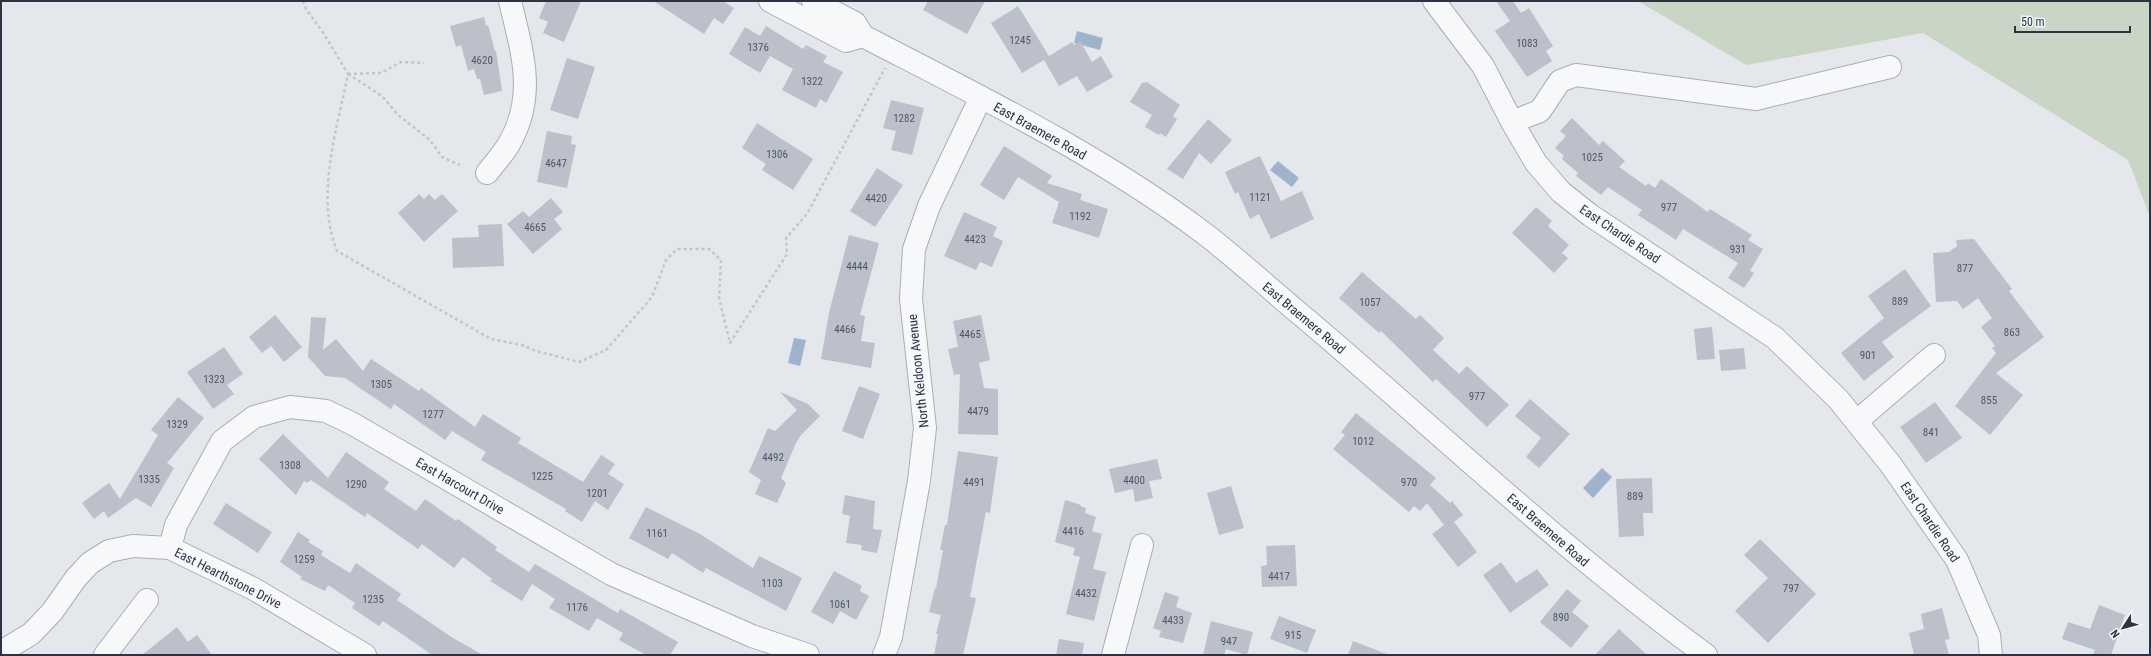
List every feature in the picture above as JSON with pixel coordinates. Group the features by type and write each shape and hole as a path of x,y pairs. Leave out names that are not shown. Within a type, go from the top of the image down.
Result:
{"street":[{"path":"487,173 509,145 522,112 526,94 524,57 510,1"},
{"path":"770,1 846,41 862,36"},
{"name":"East Braemere Road","path":"813,1 854,23 862,36 981,97 1118,175 1205,235 1361,366 1572,551 1654,617 1706,655"},
{"name":"East Chardie Road","path":"1434,1 1483,66 1512,122 1536,163 1561,192 1590,215 1775,338 1838,399 1857,421 1911,493 1957,560 1989,635 1991,655"},
{"path":"1512,122 1540,111 1560,81 1576,75 1756,98 1890,67"},
{"name":"North Keldoon Avenue","path":"884,655 889,644 896,614 919,481 925,428 911,299 914,250 929,206 981,97"},
{"path":"1857,421 1934,355"},
{"name":"East Harcourt Drive","path":"170,548 176,525 222,440 254,417 282,409 290,407 326,411 353,424 611,574 752,636 808,655"},
{"path":"1113,655 1142,545"},
{"name":"East Hearthstone Drive","path":"1,652 31,634 52,612 76,578 90,563 109,550 133,546 170,548 254,589 365,655"},
{"path":"105,655 147,600"}],"path":[{"path":"303,1 348,74 382,96 398,114 430,140 442,157 460,164"},
{"path":"348,74 381,73 401,62 424,62"},
{"path":"348,74 327,183 330,233 337,251 491,339 522,345 536,351 579,362 606,350 652,297 666,260 676,249 709,249 721,260 719,298 730,343 787,254 786,238 807,214 885,68"}],"green space":[{"path":"1638,1 2150,1 2150,217 2128,160 1923,33 1746,65"}],"water":[{"path":"1077,31 1103,38 1100,50 1074,43"},
{"path":"1278,161 1299,178 1292,187 1270,170"},
{"path":"794,338 806,340 800,366 788,363"},
{"path":"1602,468 1612,477 1593,498 1583,488"}],"building":[{"path":"546,1 581,1 564,42 543,33 548,22 539,18"},
{"path":"653,1 723,1 734,8 723,24 714,18 704,34"},
{"path":"928,1 985,1 967,34 923,10"},
{"path":"1496,1 1513,1 1521,13 1529,8 1553,46 1546,51 1552,61 1527,77 1495,31 1510,21"},
{"path":"1018,6 1049,56 1072,42 1074,45 1080,41 1092,62 1101,56 1113,77 1087,92 1077,76 1059,86 1044,60 1022,73 991,23"},
{"path":"484,17 496,51 502,91 484,95 480,79 477,79 474,69 468,71 461,45 456,47 450,26"},
{"path":"766,26 803,49 806,45 827,56 823,62 843,72 826,103 820,99 816,108 782,90 793,69 770,56 760,73 729,54 745,27 760,36"},
{"path":"567,58 595,67 578,119 550,110"},
{"path":"1147,82 1180,105 1173,116 1177,119 1166,137 1160,133 1159,135 1145,127 1152,115 1130,102 1142,83"},
{"path":"891,100 924,108 912,155 891,150 896,131 883,128"},
{"path":"1572,118 1599,145 1603,141 1625,161 1619,167 1646,186 1648,183 1655,188 1661,179 1708,212 1710,209 1752,235 1748,240 1763,249 1750,271 1754,273 1744,288 1728,278 1738,263 1683,229 1676,240 1638,215 1642,210 1608,187 1601,195 1576,176 1578,173 1562,159 1564,156 1555,148 1566,136 1560,131"},
{"path":"1208,119 1232,140 1211,164 1199,153 1183,179 1167,169"},
{"path":"757,123 813,159 793,190 762,170 766,164 742,148"},
{"path":"547,131 572,136 571,144 576,145 567,188 537,182"},
{"path":"1004,146 1052,176 1047,183 1082,194 1080,200 1108,209 1099,238 1052,223 1059,202 1018,177 1004,200 980,185"},
{"path":"1260,156 1281,201 1302,191 1314,219 1271,239 1259,214 1250,219 1238,192 1235,194 1225,172"},
{"path":"877,168 903,185 875,227 850,211"},
{"path":"419,194 424,199 429,194 435,200 442,194 458,211 424,242 398,213"},
{"path":"551,198 563,212 554,219 562,229 533,254 507,224 523,211 529,217"},
{"path":"1536,207 1552,221 1548,226 1569,245 1562,253 1568,258 1554,273 1512,233"},
{"path":"964,212 997,227 993,236 1003,241 992,267 980,262 976,270 944,256"},
{"path":"502,224 504,266 453,268 452,238 479,237 478,225"},
{"path":"849,235 879,243 860,315 865,316 861,341 875,343 871,368 821,359 829,313"},
{"path":"1974,239 2012,289 2009,291 2044,337 1996,373 2023,395 1990,435 1955,406 1996,353 1992,348 1995,346 1981,327 1992,318 1978,298 1963,309 1957,301 1936,302 1933,253 1949,252 1957,246 1956,240"},
{"path":"1905,269 1931,306 1882,342 1894,357 1864,381 1841,353 1884,318 1868,296"},
{"path":"1362,272 1416,319 1420,315 1444,338 1433,350 1459,374 1467,366 1509,405 1487,427 1436,379 1433,382 1381,331 1379,333 1339,298"},
{"path":"275,315 302,347 284,362 271,346 262,353 249,337"},
{"path":"981,315 990,360 979,363 984,388 998,389 998,435 958,434 960,374 954,375 948,349 958,347 953,321"},
{"path":"311,317 326,318 323,350 336,339 363,371 371,359 419,391 421,388 475,427 483,414 521,438 518,443 583,482 601,455 615,464 608,474 624,484 608,510 595,501 582,522 565,511 566,509 481,460 486,452 452,431 445,440 394,404 391,409 345,378 325,376 308,357"},
{"path":"1712,327 1715,359 1697,360 1694,329"},
{"path":"224,347 243,374 227,385 234,394 213,409 187,372"},
{"path":"1744,348 1746,369 1721,371 1719,350"},
{"path":"859,386 880,394 863,439 842,431"},
{"path":"780,392 808,404 820,416 801,435 796,443 781,478 786,483 777,503 755,494 761,480 749,472 768,428 775,431 797,410"},
{"path":"178,397 204,418 167,463 174,468 151,507 136,498 108,518 104,511 94,519 82,503 109,483 120,499 158,435 151,430"},
{"path":"1530,399 1570,434 1539,468 1526,457 1541,438 1515,416"},
{"path":"1935,402 1962,438 1926,463 1900,427"},
{"path":"1356,413 1436,478 1430,485 1450,503 1452,501 1463,515 1454,522 1477,552 1458,567 1432,534 1444,525 1427,503 1420,511 1414,506 1409,512 1333,449 1345,435 1341,432"},
{"path":"283,434 328,478 346,452 389,482 384,489 416,511 425,499 456,521 458,519 497,547 495,550 529,572 535,564 618,613 620,609 678,642 670,655 646,655 619,640 623,633 597,618 589,631 549,608 555,599 532,584 522,601 490,581 492,579 463,557 454,568 422,544 418,549 367,513 365,517 311,480 307,483 304,481 296,495 259,459"},
{"path":"958,451 998,457 990,513 986,512 970,597 976,598 963,655 934,655 938,634 936,634 941,615 929,612 936,588 943,550 940,550 945,525 947,525"},
{"path":"1157,459 1162,479 1149,481 1153,498 1135,502 1133,489 1115,493 1109,469"},
{"path":"1652,478 1653,513 1643,513 1644,536 1619,537 1616,479"},
{"path":"1231,486 1244,528 1219,535 1207,493"},
{"path":"845,495 875,501 873,529 882,530 877,553 861,550 862,545 846,543 850,516 842,514"},
{"path":"1065,500 1081,505 1080,506 1086,508 1085,513 1096,517 1092,531 1102,534 1093,569 1106,572 1094,621 1066,614 1080,557 1073,555 1075,548 1055,542"},
{"path":"226,503 272,532 258,553 213,524"},
{"path":"646,507 700,534 753,568 759,556 802,578 786,611 706,568 703,573 672,553 668,559 629,538"},
{"path":"298,532 310,540 308,542 323,551 321,555 350,573 356,563 401,594 397,600 453,638 483,655 432,655 383,621 379,626 352,608 355,603 328,585 325,591 300,579 302,577 280,562"},
{"path":"1760,539 1816,594 1768,643 1735,611 1768,578 1744,555"},
{"path":"1295,545 1297,586 1262,587 1261,566 1267,565 1266,546"},
{"path":"1501,562 1516,583 1537,569 1549,585 1510,613 1483,575"},
{"path":"834,571 862,586 860,591 869,596 856,620 840,611 833,624 811,612"},
{"path":"1567,589 1581,601 1572,612 1589,626 1571,648 1540,622"},
{"path":"1165,592 1179,597 1176,607 1192,613 1183,643 1159,637 1161,631 1153,628"},
{"path":"2099,605 2125,615 2111,655 2093,655 2095,650 2062,639 2068,622 2090,629"},
{"path":"1942,608 1950,639 1945,640 1949,655 1914,655 1909,633 1924,629 1921,614"},
{"path":"1279,616 1316,630 1307,653 1270,639"},
{"path":"1211,621 1253,632 1247,655 1226,649 1224,655 1203,655"},
{"path":"177,627 188,642 197,635 212,655 142,655"},
{"path":"1619,629 1647,655 1595,655"},
{"path":"1059,639 1084,643 1082,655 1056,655"},
{"path":"1353,641 1387,654 1348,655"}]}
